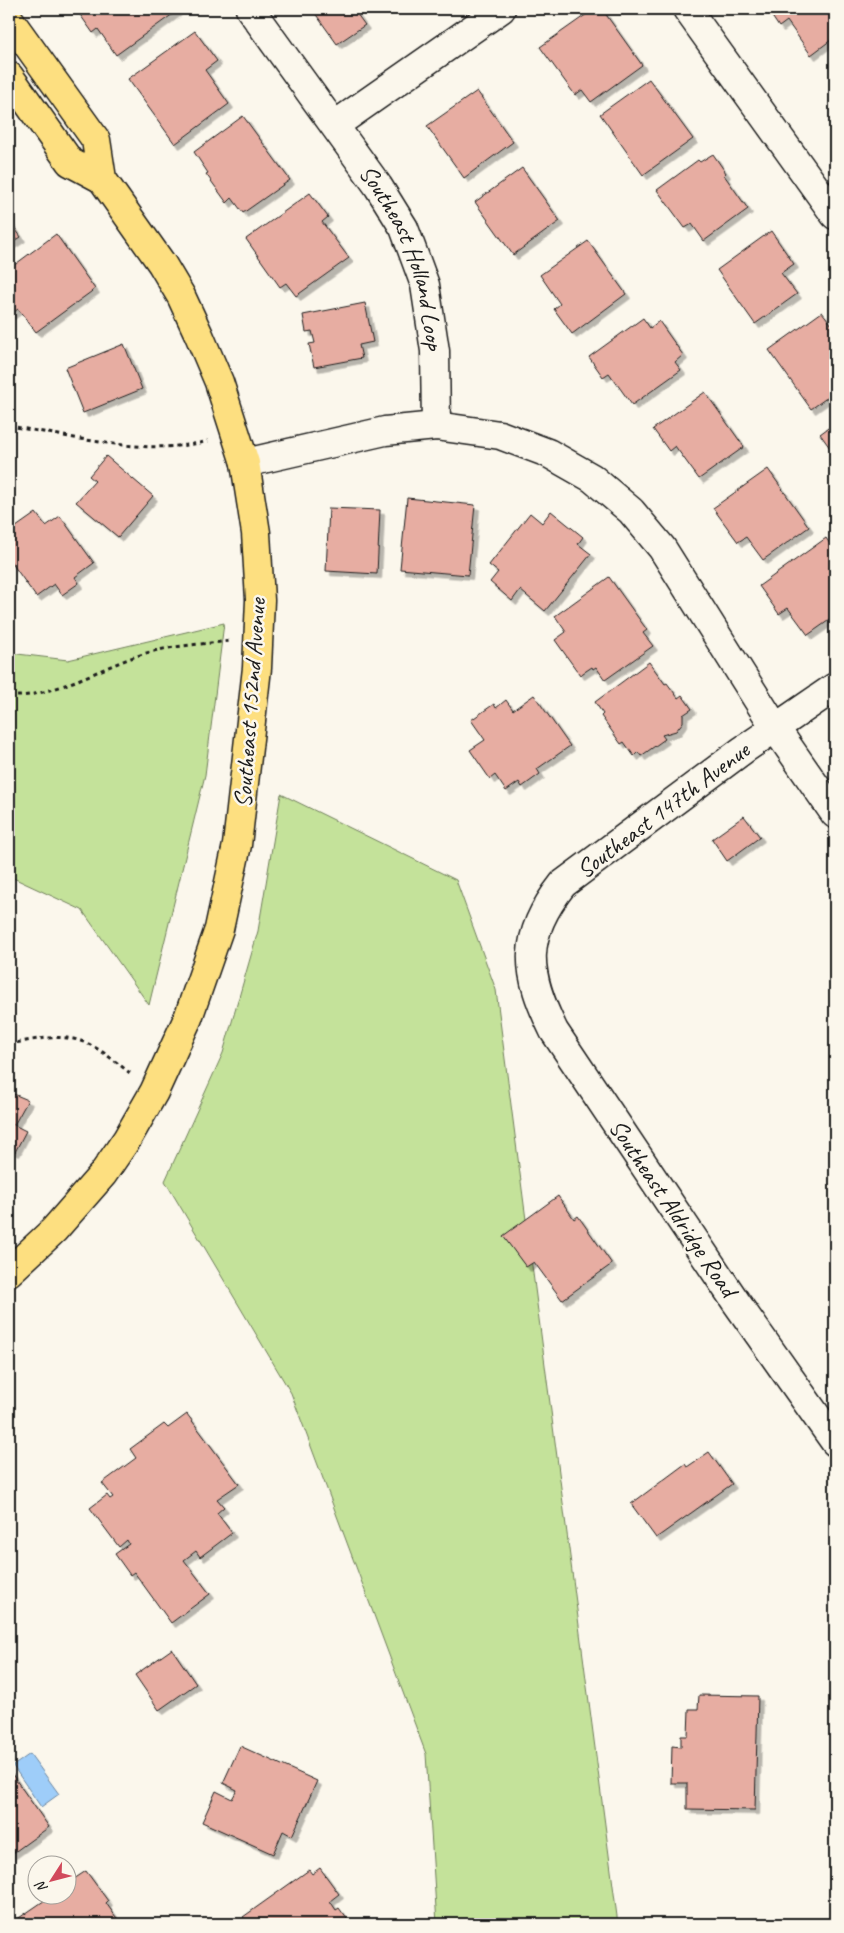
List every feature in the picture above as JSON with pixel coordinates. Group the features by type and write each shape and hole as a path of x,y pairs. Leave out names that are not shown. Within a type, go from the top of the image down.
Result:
{"main road":[{"name":"Southeast 152nd Avenue","path":"9,19 96,140 102,179 162,264 181,296 219,382 245,464 256,533 259,637 237,845 226,898 206,972 188,1018 154,1092 127,1139 103,1174 54,1230 9,1272"},
{"name":"Southeast 152nd Avenue","path":"9,76 70,162 102,179"}],"street":[{"name":"Southeast Holland Loop","path":"250,9 378,186 404,228 425,285 436,351 436,426"},
{"path":"335,125 501,9"},
{"path":"687,9 835,215"},
{"path":"245,464 384,431 436,426 500,435 548,453 592,478 631,511 662,548 776,729 835,814"},
{"name":"Southeast 147th Avenue","path":"530,964 538,921 563,884 743,750 835,687"},
{"name":"Southeast Aldridge Road","path":"530,964 539,1002 554,1030 731,1294 835,1442"}],"path":[{"path":"9,426 142,447 188,446 236,435"},
{"path":"9,696 33,694 60,686 154,651 259,637"},
{"path":"9,1044 57,1038 77,1040 90,1045 154,1092"}],"green space":[{"path":"224,623 205,775 149,1005 82,910 9,876 9,653 68,660"},
{"path":"281,794 456,880 496,990 618,1924 437,1924 426,1754 291,1393 165,1181 223,1053 258,931"}],"water":[{"path":"30,1754 59,1794 41,1807 13,1766"}],"building":[{"path":"76,9 176,9 177,11 116,55 98,29 93,33"},
{"path":"312,9 355,9 365,25 337,44"},
{"path":"594,9 602,9 642,65 591,102 582,90 575,95 540,47"},
{"path":"767,9 835,9 835,37 811,55 787,21 779,27"},
{"path":"195,31 217,61 205,70 229,104 175,144 128,79"},
{"path":"649,79 693,139 643,175 600,114"},
{"path":"477,91 513,142 464,178 427,126"},
{"path":"243,116 290,180 243,213 232,198 227,203 206,174 208,173 194,152"},
{"path":"713,154 726,173 724,175 748,209 704,241 692,224 685,228 657,190 698,160 700,162"},
{"path":"522,168 560,221 513,255 475,202"},
{"path":"310,193 328,217 322,222 349,258 296,296 286,283 280,287 246,239"},
{"path":"9,220 21,237 9,245"},
{"path":"771,231 794,264 781,273 797,294 755,324 717,270"},
{"path":"56,234 95,289 36,332 18,309 10,315 9,269"},
{"path":"588,241 626,294 572,334 554,309 560,304 540,275"},
{"path":"365,303 373,342 359,345 362,358 314,367 309,344 315,343 312,331 306,332 303,315"},
{"path":"822,312 835,329 831,333 835,339 835,392 811,409 769,350"},
{"path":"643,318 650,328 659,321 683,355 675,362 681,370 632,405 609,373 603,377 589,357"},
{"path":"124,344 142,389 83,413 65,368"},
{"path":"705,392 744,447 699,479 675,446 669,451 653,429"},
{"path":"835,423 835,455 820,434"},
{"path":"106,456 153,496 118,537 76,502 95,481 89,476"},
{"path":"768,469 809,527 763,560 746,537 738,542 713,508"},
{"path":"407,498 475,505 468,575 400,569"},
{"path":"329,508 380,510 377,574 326,571"},
{"path":"551,511 583,537 578,544 591,554 545,611 520,590 512,601 490,582 498,572 489,565 530,513 542,523"},
{"path":"36,513 46,526 60,516 94,563 75,577 79,583 62,595 54,584 36,597 9,559 9,532"},
{"path":"826,538 835,551 835,616 808,635 788,608 779,614 759,586"},
{"path":"609,577 647,630 643,633 653,646 605,680 596,667 593,669 592,667 580,675 555,640 566,632 555,616"},
{"path":"649,662 665,684 667,683 678,698 682,695 692,709 683,715 683,722 676,731 662,735 665,739 641,756 638,752 634,756 624,742 621,744 601,716 603,714 595,702"},
{"path":"534,695 570,746 537,769 540,774 522,787 519,782 506,791 495,775 490,779 470,750 485,740 471,720 494,704 496,708 506,700 513,710"},
{"path":"744,816 760,837 727,861 712,839"},
{"path":"9,1092 28,1100 14,1125 26,1131 15,1152 9,1150"},
{"path":"558,1196 574,1219 578,1216 612,1264 562,1300 534,1262 526,1267 503,1236"},
{"path":"187,1414 239,1484 217,1499 224,1507 217,1513 232,1533 200,1557 196,1551 184,1560 210,1594 171,1623 134,1572 130,1575 115,1554 129,1544 127,1540 119,1547 90,1508 107,1495 110,1499 113,1497 102,1483 136,1458 130,1449 164,1424 168,1428"},
{"path":"709,1452 732,1484 656,1538 631,1504 685,1464 687,1467"},
{"path":"172,1649 196,1684 159,1710 135,1675"},
{"path":"699,1695 758,1696 755,1810 687,1809 687,1783 671,1783 672,1746 681,1747 681,1736 688,1736 689,1709 698,1709"},
{"path":"240,1746 317,1781 292,1836 283,1831 273,1854 202,1822 216,1791 232,1799 237,1790 223,1783"},
{"path":"9,1770 49,1827 9,1856"},
{"path":"320,1868 339,1894 330,1901 336,1910 339,1908 350,1923 243,1924 247,1922 243,1917 309,1870 312,1874"},
{"path":"86,1871 108,1901 106,1903 121,1924 19,1924 16,1920 36,1906 78,1906 78,1876"}]}
